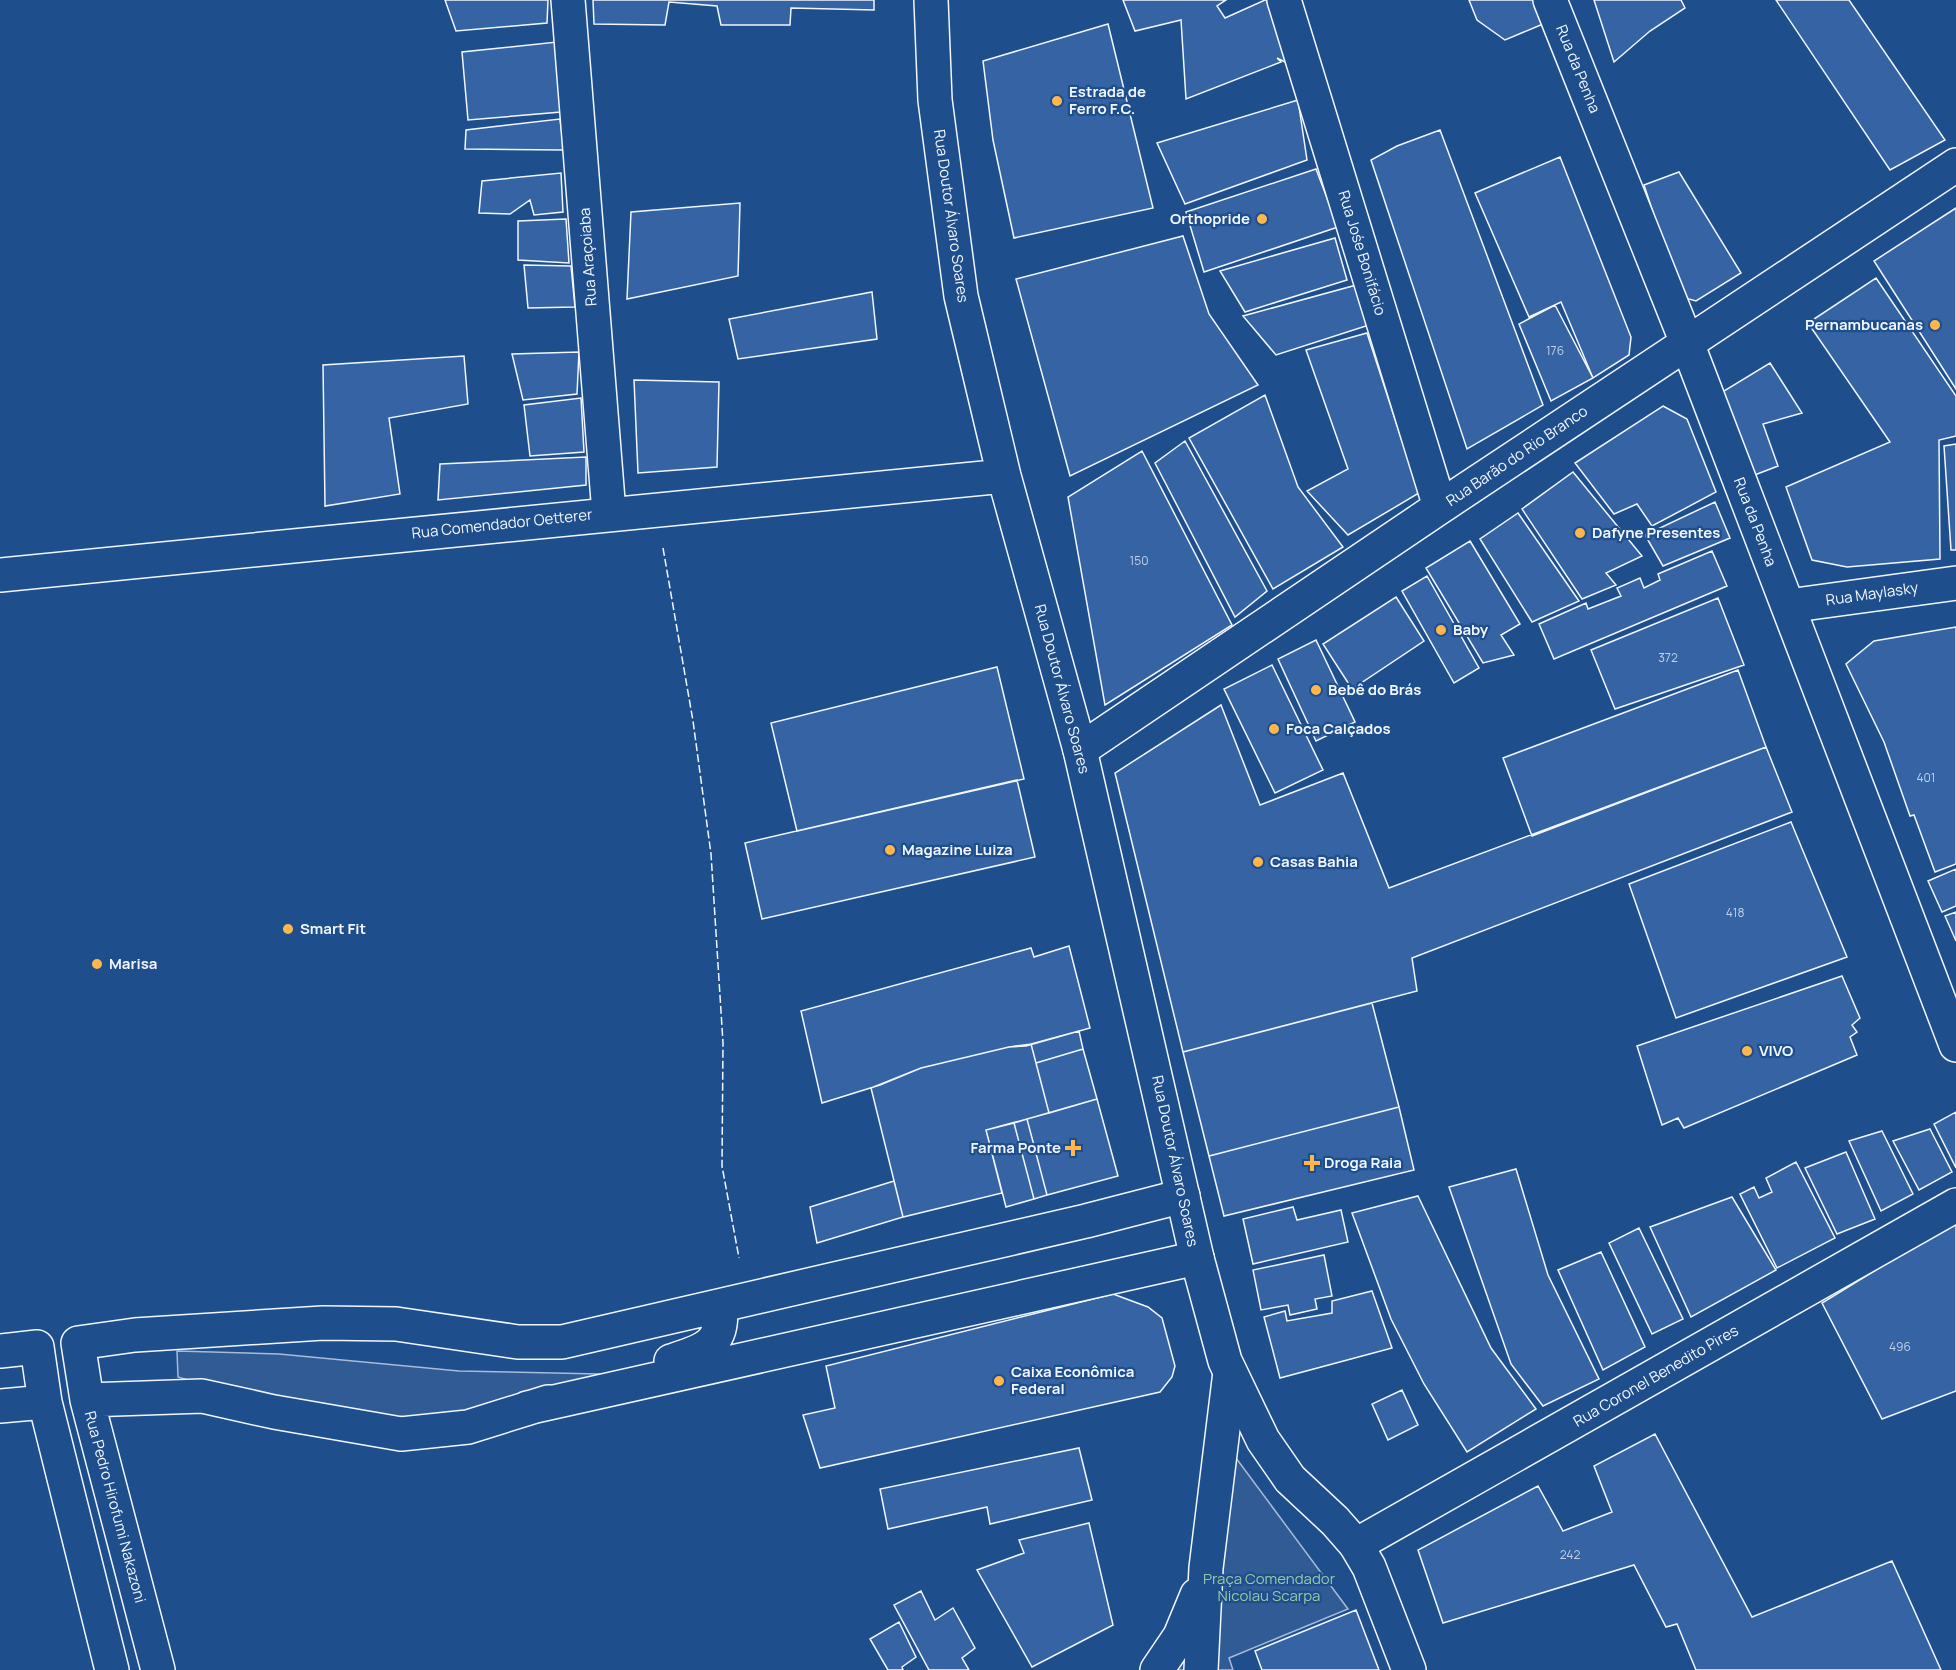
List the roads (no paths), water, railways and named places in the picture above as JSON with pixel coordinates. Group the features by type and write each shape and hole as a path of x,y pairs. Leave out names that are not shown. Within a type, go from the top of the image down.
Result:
{"street":[{"name":"Rua Araçoiaba","path":"568,0 609,513"},
{"name":"Rua Doutor Álvaro Soares","path":"931,0 935,100 961,296 1004,476 1080,750 1197,1258 1230,1372"},
{"name":"Rua Jośe Bonifácio","path":"1284,0 1440,507"},
{"name":"Rua da Penha","path":"1550,0 1687,343 1956,1045"},
{"name":"Rua Barão do Rio Branco","path":"1080,750 1440,507 1956,165"},
{"name":"Rua Comendador Oetterer","path":"0,575 609,513 1004,476"},
{"name":"Rua Maylasky","path":"1788,606 1956,583"},
{"path":"87,1400 202,1396 401,1434 468,1427 700,1352 715,1340 722,1323 720,1306 1086,1221 1183,1196"},
{"name":"Rua Coronel Benedito Pires","path":"1356,1545 1956,1205"},
{"path":"527,1408 1197,1258"},
{"name":"Rua Pedro Hirofumi Nakazoni","path":"158,1670 87,1400 78,1343 135,1335 323,1323 396,1324 518,1342 562,1342 720,1306"},
{"path":"0,1351 37,1347 45,1402 112,1670"},
{"path":"1230,1372 1263,1440 1290,1479 1335,1521 1356,1545 1369,1567 1409,1670"},
{"path":"1201,1670 1206,1568 1230,1372"},
{"path":"0,1406 45,1402"},
{"path":"1157,1670 1179,1636 1206,1568"}],"place":[{"name":"Estrada de Ferro F.C.","path":"1057,101"},
{"name":"Orthopride","path":"1262,219"},
{"name":"Pernambucanas","path":"1935,325"},
{"name":"Dafyne Presentes","path":"1580,533"},
{"name":"Baby","path":"1441,630"},
{"name":"Bebê do Brás","path":"1316,690"},
{"name":"Foca Calçados","path":"1274,729"},
{"name":"Magazine Luiza","path":"890,850"},
{"name":"Casas Bahia","path":"1258,862"},
{"name":"Smart Fit","path":"288,929"},
{"name":"Marisa","path":"97,964"},
{"name":"VIVO","path":"1747,1051"},
{"name":"Farma Ponte","path":"1073,1148"},
{"name":"Droga Raia","path":"1312,1163"},
{"name":"Caixa Econômica Federal","path":"999,1381"}],"park label":[{"name":"Praça Comendador Nicolau Scarpa","path":"1269,1588"}]}
